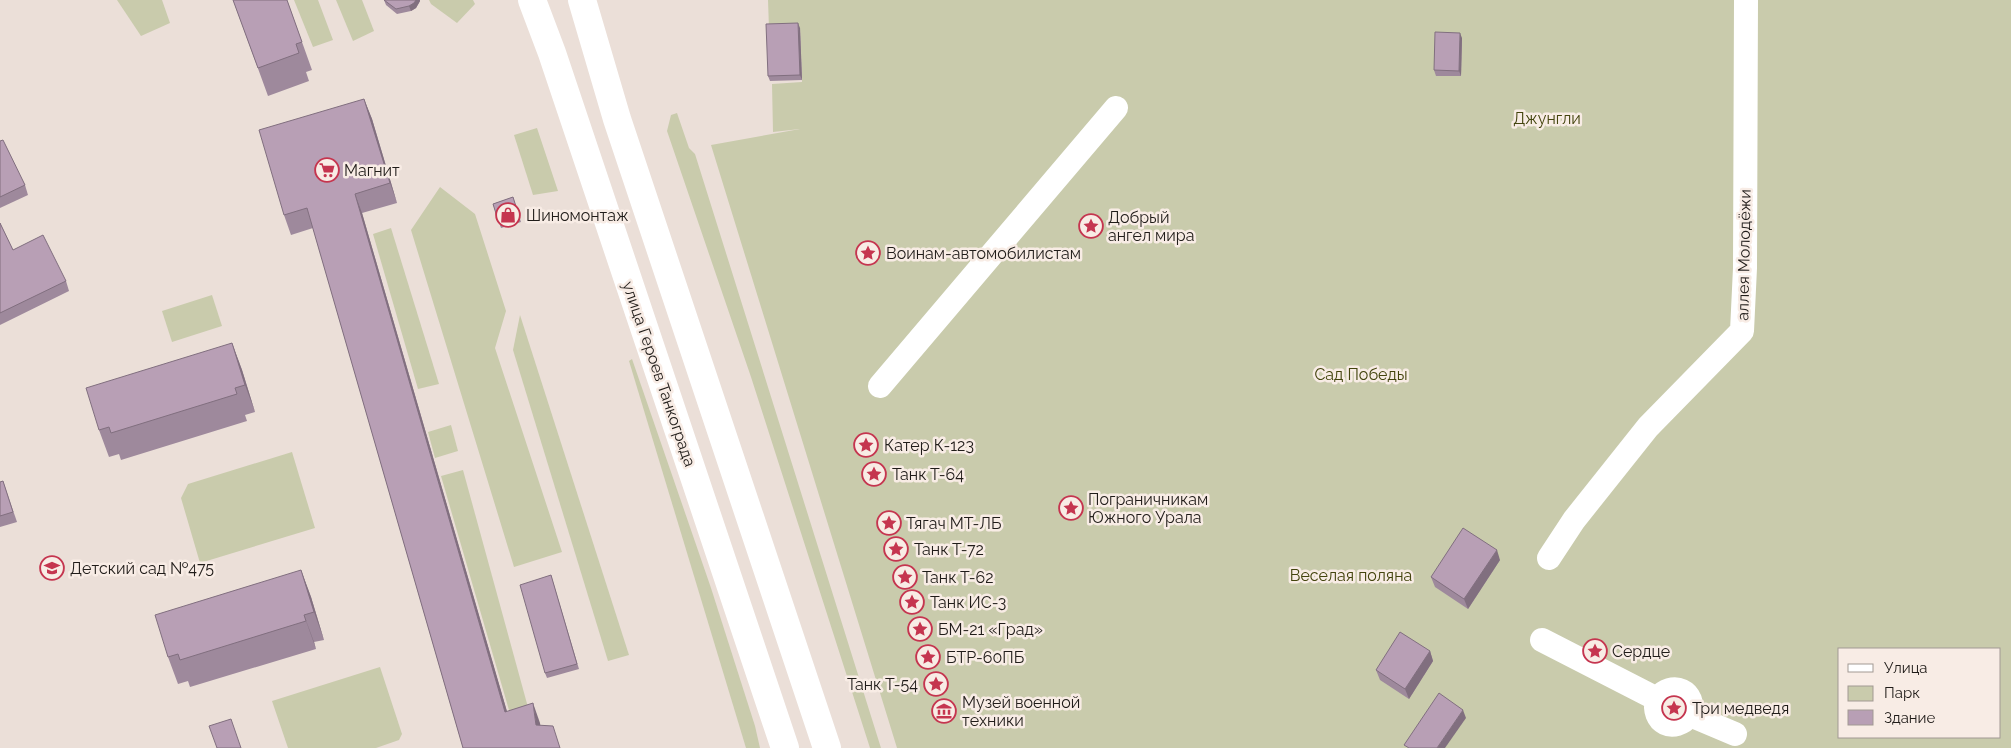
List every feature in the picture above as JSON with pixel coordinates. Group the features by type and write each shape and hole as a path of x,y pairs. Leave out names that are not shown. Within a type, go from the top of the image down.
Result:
{"main road":[{"name":"улица Героев Танкограда","path":"532,0 552,53 785,748"},
{"path":"582,0 617,119 828,748"}],"street":[{"name":"аллея Молодёжи","path":"1549,558 1574,520 1648,427 1742,331 1745,268 1746,0"},
{"path":"880,386 1116,108"},
{"path":"1542,640 1657,699 1663,692 1681,690 1690,698 1692,705 1690,715 1735,734"}],"green space":[{"path":"117,0 162,0 170,23 141,36"},
{"path":"294,0 318,0 333,40 313,47"},
{"path":"336,0 362,0 374,31 353,41"},
{"path":"429,0 473,0 475,4 457,23 431,4"},
{"name":"Сад Победы","path":"768,0 2011,0 2011,748 897,748 711,145 800,129 773,132 772,84 802,82 800,29 769,29"},
{"path":"677,113 689,148 695,154 881,748 870,748 751,377 667,131 671,115"},
{"path":"537,128 558,191 533,195 514,135"},
{"path":"440,187 475,214 506,311 495,348 562,552 514,567 411,230"},
{"path":"391,228 439,384 418,389 373,234"},
{"path":"212,295 222,326 172,342 162,311"},
{"path":"520,315 629,655 608,661 513,350"},
{"path":"632,359 711,588 755,726 760,748 746,748 629,361"},
{"path":"451,425 458,451 435,458 428,432"},
{"path":"292,452 315,528 200,563 181,498 188,484"},
{"path":"463,470 529,711 511,717 441,476"},
{"path":"380,667 402,734 399,740 376,748 288,748 272,701"}],"building":[{"path":"233,0 287,0 302,42 296,44 299,53 258,68"},
{"path":"384,0 416,0 409,6 396,9"},
{"path":"798,23 800,75 768,76 766,24"},
{"path":"1435,32 1460,33 1459,71 1434,70"},
{"path":"364,99 390,183 355,194 505,712 533,703 536,725 553,726 560,748 463,748 307,208 284,215 259,130"},
{"path":"3,140 25,185 0,197 0,141"},
{"name":"Шиномонтаж","path":"513,197 519,216 499,223 493,204"},
{"path":"0,223 13,250 43,235 66,281 0,313"},
{"path":"232,343 245,385 235,388 237,394 111,433 109,427 99,430 86,388"},
{"path":"3,481 13,512 0,516 0,482"},
{"path":"1463,528 1497,550 1464,599 1431,577"},
{"path":"301,570 314,612 304,615 306,621 180,660 178,654 168,657 155,615"},
{"path":"551,575 577,664 545,673 520,585"},
{"path":"1400,632 1430,651 1405,689 1376,670"},
{"path":"1439,693 1463,710 1437,748 1409,748 1404,745"},
{"path":"231,719 241,748 217,748 209,726"}],"place":[{"name":"Магнит","path":"327,170"},
{"name":"Шиномонтаж","path":"508,215"},
{"name":"Добрый ангел мира","path":"1091,226"},
{"name":"Воинам-автомобилистам","path":"868,253"},
{"name":"Катер К-123","path":"866,445"},
{"name":"Танк Т-64","path":"874,474"},
{"name":"Пограничникам Южного Урала","path":"1071,508"},
{"name":"Тягач МТ-ЛБ","path":"889,523"},
{"name":"Танк Т-72","path":"896,549"},
{"name":"Детский сад №475","path":"52,568"},
{"name":"Танк Т-62","path":"905,577"},
{"name":"Танк ИС-3","path":"912,602"},
{"name":"БМ-21 «Град»","path":"920,629"},
{"name":"Сердце","path":"1595,651"},
{"name":"БТР-60ПБ","path":"928,657"},
{"name":"Танк Т-54","path":"936,684"},
{"name":"Три медведя","path":"1674,708"},
{"name":"Музей военной техники","path":"944,711"}],"park label":[{"name":"Джунгли","path":"1547,118"},
{"name":"Веселая поляна","path":"1351,575"}]}
